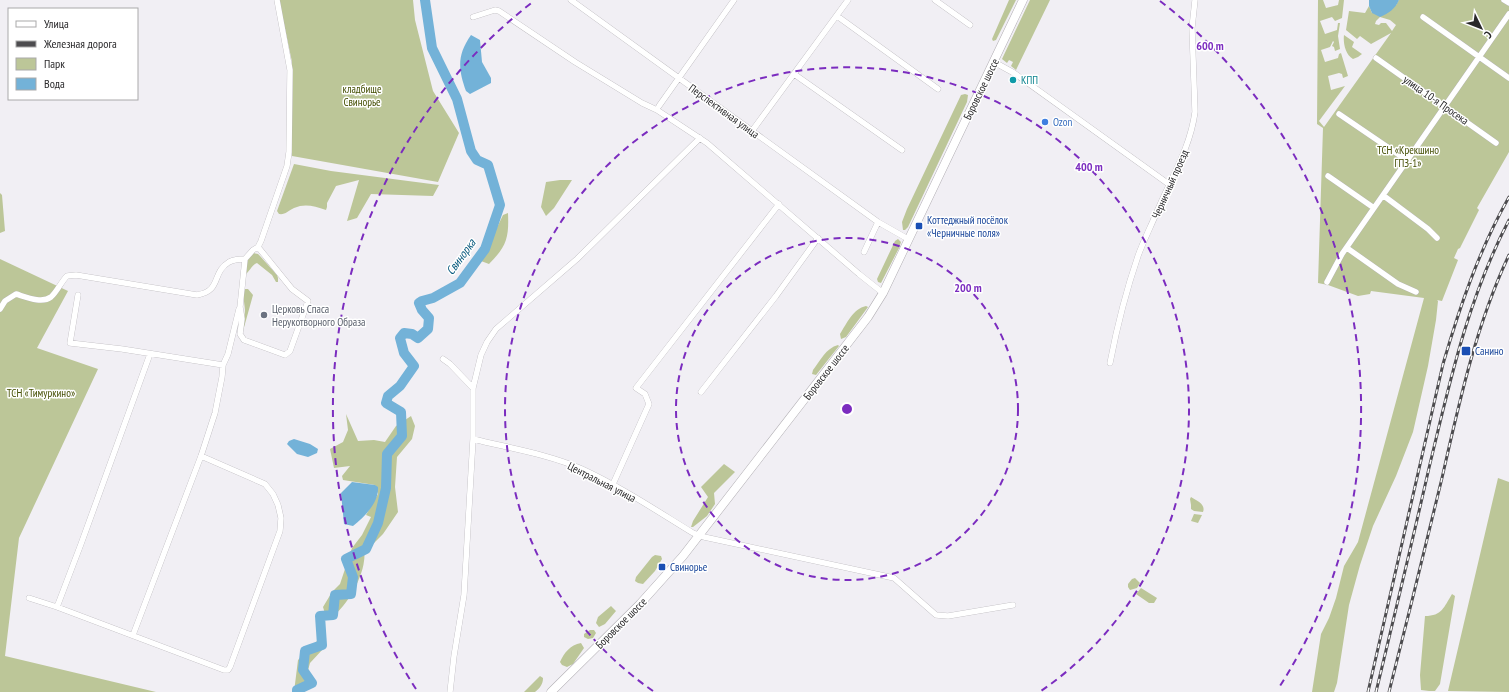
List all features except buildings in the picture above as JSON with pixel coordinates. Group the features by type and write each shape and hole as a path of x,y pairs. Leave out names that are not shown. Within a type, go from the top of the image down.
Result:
{"main road":[{"name":"Боровское шоссе","path":"551,692 640,604 700,535 861,328 883,293 1023,0"}],"street":[{"path":"133,635 201,456 215,413 223,365 228,354 240,307 245,259 258,247 287,166 290,152 290,70 277,0"},
{"name":"Перспективная улица","path":"571,0 878,222 908,239"},
{"path":"659,106 734,0"},
{"path":"752,132 848,0"},
{"path":"935,0 970,25"},
{"name":"Черничный проезд","path":"1110,362 1116,329 1138,256 1187,147 1195,112 1192,28 1195,0"},
{"path":"1504,0 1509,3"},
{"path":"473,17 495,10 500,11 575,62 642,103 657,110 700,138 883,293"},
{"path":"1327,282 1347,248 1374,208 1384,196 1509,14"},
{"path":"837,16 938,89"},
{"path":"1423,17 1509,78"},
{"name":"улица 10-я Просека","path":"1376,58 1496,143"},
{"path":"994,62 1014,73 1170,185"},
{"path":"794,74 902,150"},
{"path":"1339,114 1408,161"},
{"path":"450,692 464,595 473,439 473,388 481,355 487,342 496,329 577,259 700,138"},
{"path":"1328,176 1374,208"},
{"path":"1384,196 1438,238"},
{"path":"613,484 649,404 646,394 636,388 779,204"},
{"path":"864,252 878,222"},
{"path":"701,392 776,296 818,238"},
{"path":"240,307 242,319 240,334 242,338 281,354 285,355 290,351 308,301 292,289 258,247"},
{"path":"1347,248 1398,284 1416,292"},
{"path":"0,309 5,301 16,294 39,300 46,300 52,296 67,276 76,275 197,295 204,294 214,286 223,266 230,261 245,259"},
{"path":"78,296 70,343 122,349 223,365"},
{"path":"57,607 150,354"},
{"path":"443,359 450,364 473,388"},
{"name":"Центральная улица","path":"473,439 548,457 570,464 613,484 693,533 704,538 894,578 936,615 948,616 1013,605"},
{"path":"29,598 133,635 224,670 228,670 280,531 281,518 274,494 265,484 201,456"}],"green space":[{"name":"кладбище Свинорье","path":"279,0 413,0 415,20 433,91 459,133 438,182 292,156 292,62"},
{"path":"1009,0 1016,0 996,40 993,41 992,39"},
{"path":"1030,0 1050,0 1016,70 1011,66 1013,62 1009,60 1007,63 1002,59"},
{"name":"ТСН «Крекшино ГПЗ-1»","path":"1318,0 1323,0 1326,8 1338,5 1339,0 1344,0 1342,18 1335,21 1332,17 1320,21 1325,34 1337,30 1338,23 1340,23 1338,36 1340,49 1335,51 1334,47 1332,46 1333,41 1330,47 1321,50 1325,62 1338,58 1339,54 1341,53 1348,76 1343,78 1342,74 1339,73 1328,76 1331,90 1345,86 1319,121 1324,127 1391,33 1371,44 1360,36 1357,39 1346,30 1349,11 1365,13 1369,6 1372,13 1396,5 1399,0 1509,0 1509,152 1477,208 1479,210 1460,248 1458,249 1454,258 1458,260 1442,301 1437,300 1436,320 1428,366 1413,432 1396,476 1373,526 1360,565 1349,605 1337,683 1334,692 1312,692 1321,634 1329,618 1336,598 1344,566 1358,542 1424,298 1371,291 1370,294 1358,296 1318,283 1323,128 1317,124","holes":["1380,17 1390,20 1396,25 1392,31 1386,23 1381,23 1379,25 1375,24"]},
{"path":"1344,35 1354,42 1352,47 1362,54 1353,59 1348,55 1345,48"},
{"path":"961,95 968,95 967,102 908,227 903,230 902,222 907,209"},
{"path":"294,164 331,171 439,185 433,196 371,194 357,218 347,221 359,180 336,186 327,203 326,210 306,205 298,206 285,213 279,214 277,211"},
{"path":"572,180 554,208 546,216 541,207 546,182"},
{"path":"0,193 2,195 5,231 0,233"},
{"path":"508,213 506,241 500,252 489,264 481,261 503,215"},
{"path":"898,239 901,242 899,248 881,283 878,282 877,279 895,241"},
{"path":"253,253 258,254 277,275 278,282 276,282 272,275 257,263 253,265 244,275 248,258"},
{"name":"ТСН «Тимуркино»","path":"0,259 68,291 37,348 98,369 19,538 5,656 156,692 0,692"},
{"path":"245,289 248,289 253,295 243,331 245,310 243,293"},
{"path":"866,306 868,307 846,337 841,339 840,334 854,313"},
{"path":"838,345 839,346 816,375 812,374 813,370 827,352"},
{"path":"346,414 358,441 374,440 385,442 396,426 411,416 415,426 412,439 397,457 395,487 398,512 383,534 374,543 364,546 363,569 356,586 346,603 340,610 327,620 323,607 332,592 340,584 352,548 362,535 371,517 366,515 378,494 375,485 343,480 342,476 350,466 334,468 330,449 343,442 348,430"},
{"path":"724,464 735,472 714,493 715,504 707,516 691,527 693,521 708,497 701,487"},
{"path":"1498,478 1509,482 1509,692 1448,691"},
{"path":"1191,497 1202,505 1204,509 1203,512 1194,511 1191,509"},
{"path":"1194,514 1202,515 1198,523 1191,521"},
{"path":"655,555 661,556 662,559 655,571 643,584 635,581 636,577"},
{"path":"1135,578 1140,583 1137,588 1130,590 1128,584"},
{"path":"1141,588 1157,598 1154,603 1149,603 1136,594"},
{"path":"1452,594 1455,596 1440,684 1435,691 1421,690 1420,675 1425,616 1431,616 1442,610"},
{"path":"611,606 616,611 605,624 599,627 596,623 598,617"},
{"path":"590,630 594,630 596,633 593,638 588,639 584,637 584,634"},
{"path":"317,641 323,649 310,663 302,692 294,692 298,660"},
{"path":"581,643 584,648 573,664 567,667 562,665 560,662 563,656 571,648"},
{"path":"540,676 543,678 542,684 535,692 524,692"}],"water":[{"path":"1369,0 1399,0 1396,6 1380,17 1372,13 1369,6"},
{"path":"471,35 480,40 482,62 491,78 491,83 470,94 466,91 463,83 460,62 463,49"},
{"path":"294,439 310,444 318,449 317,453 308,457 297,454 287,444 289,441"},
{"path":"352,482 375,485 378,487 376,499 370,509 353,526 344,524 341,493"}],"waterway":[{"name":"Свинорка","path":"297,692 297,690 312,683 303,670 305,651 322,645 320,616 333,615 335,595 351,594 353,577 346,559 366,549 378,523 386,488 387,454 402,436 401,412 386,403 388,396 400,386 414,366 404,353 400,338 404,333 412,334 418,338 428,329 429,318 422,310 419,303 433,298 460,283 485,249 500,205 488,165 477,160 471,151 457,99 432,48 425,0"}],"railway":[{"path":"1368,692 1443,364 1456,321 1479,258 1509,197"},
{"path":"1376,692 1452,373 1482,281 1494,250 1509,220"},
{"path":"1389,692 1470,365 1487,309 1509,255"}],"place":[{"name":"КПП","path":"1013,80"},
{"name":"Ozon","path":"1045,122"},
{"name":"Коттеджный посёлок «Черничные поля»","path":"919,226"},
{"name":"Церковь Спаса Нерукотворного Образа","path":"264,315"},
{"name":"Санино","path":"1466,351"},
{"name":"Свинорье","path":"662,567"}]}
